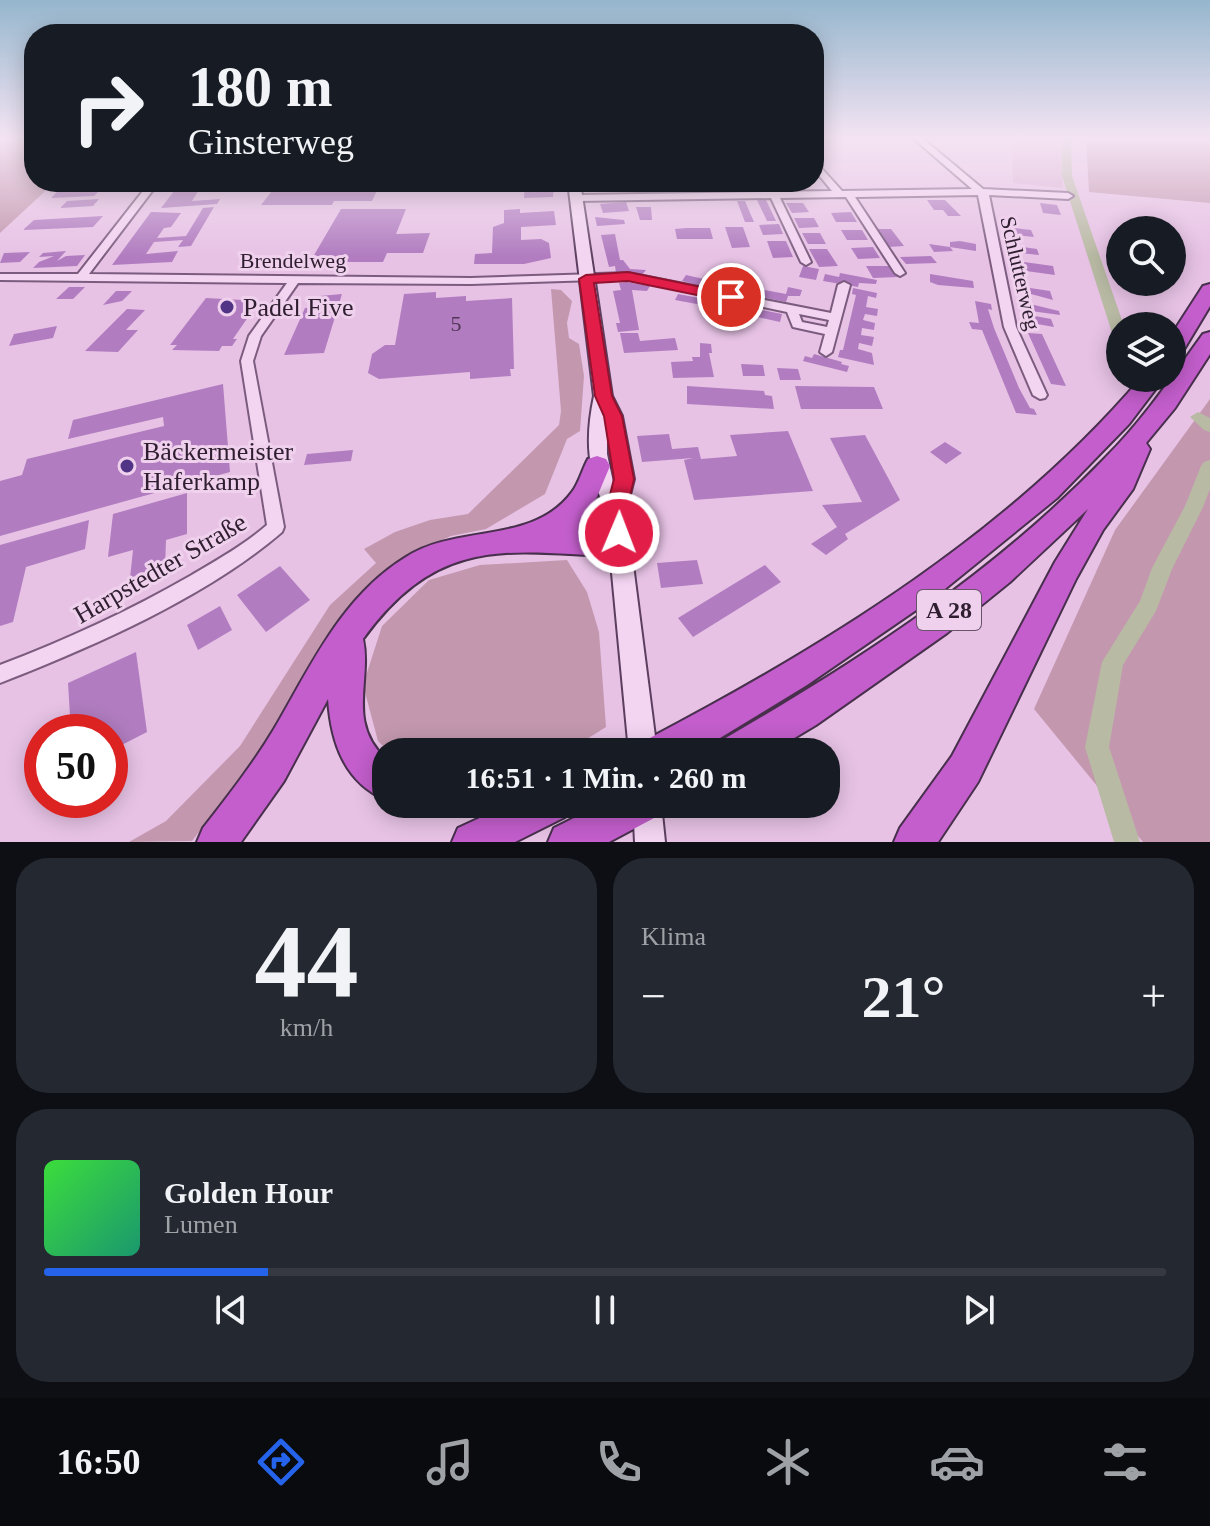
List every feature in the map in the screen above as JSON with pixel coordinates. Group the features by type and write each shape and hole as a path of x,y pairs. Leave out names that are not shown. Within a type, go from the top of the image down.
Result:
{"highway":[{"path":"1186,329 1210,290"},
{"name":"A 28","path":"759,738 886,659 1066,515 1163,409 1210,338"},
{"name":"A 28","path":"686,738 885,616 970,554 1080,460 1141,392"},
{"path":"914,842 942,808 972,756 1066,566 1099,511 1135,467 1138,439"},
{"path":"559,524 584,497 597,466"},
{"path":"217,842 272,768 313,689 349,635 390,584 422,561 468,546 511,540 559,524 595,523 619,529"},
{"path":"511,540 563,545 619,529"},
{"path":"349,635 344,715 357,750 372,766"},
{"path":"472,842 523,818"},
{"path":"568,842 617,818"}],"main road":[{"path":"576,192 603,396 613,416 624,479 619,529 641,738"},
{"path":"603,396 598,417 597,466 619,529"},
{"path":"647,818 650,842"}],"street":[{"path":"828,177 844,194 900,273"},
{"name":"Schlutterweg","path":"963,177 984,195 1010,327 1040,395"},
{"path":"81,278 147,192"},
{"path":"692,192 693,196"},
{"path":"577,198 980,192 1068,196"},
{"path":"774,195 806,262"},
{"name":"Brendelweg","path":"0,277 294,280 586,279 628,276 792,310 797,324 834,325"},
{"name":"Harpstedter Straße","path":"0,674 97,635 177,593 256,545 276,527 247,361 255,336 294,280"},
{"path":"826,352 844,285"}],"shaded area":[{"path":"0,177 24,177 24,192 44,192 0,233"},
{"path":"1013,177 1062,177 1063,188 1013,183"},
{"path":"1088,177 1210,177 1210,203 1089,192"},
{"path":"551,289 561,290 572,301 567,323 569,338 579,344 584,376 580,431 567,439 545,494 486,529 451,536 415,552 356,599 334,629 266,746 192,841 129,842 166,821 240,746 330,605 376,563 364,549 395,532 430,520 468,514 559,425 561,411"},
{"path":"1210,399 1210,842 1143,842 1034,709 1115,530"},
{"path":"567,560 587,592 599,632 606,727 588,738 377,738 363,685 382,626 429,580 480,565"}],"building":[{"path":"57,192 98,192 94,196 51,198"},
{"path":"173,192 198,192 192,201 220,199 217,204 161,208"},
{"path":"271,192 376,192 372,201 334,201 332,205 261,205"},
{"path":"524,192 553,192 553,197 524,198"},
{"path":"99,199 93,206 60,208 67,201"},
{"path":"757,200 766,200 776,221 767,221"},
{"path":"927,200 945,200 961,216 948,216 943,210 934,210"},
{"path":"737,201 745,201 754,222 745,222"},
{"path":"626,202 629,211 603,213 600,204"},
{"path":"786,203 803,203 809,212 792,213"},
{"path":"1040,203 1057,205 1061,215 1043,213"},
{"path":"214,207 191,246 178,247 183,240 154,242 146,254 178,251 172,262 112,265 151,212 181,213 171,227 164,228 157,238 186,236 203,208"},
{"path":"636,207 651,207 652,220 640,220"},
{"path":"341,209 406,209 396,234 430,233 423,253 387,253 383,262 310,262"},
{"path":"520,209 520,213 554,211 556,225 521,227 521,240 541,239 549,243 551,258 524,264 474,264 475,254 492,253 493,227 504,223 504,210"},
{"path":"851,212 857,222 836,222 831,213"},
{"path":"103,216 93,227 23,230 34,220"},
{"path":"595,217 624,220 625,224 597,226"},
{"path":"794,218 814,218 819,227 799,228"},
{"path":"779,224 783,234 763,235 759,225"},
{"path":"725,227 743,227 750,247 732,248"},
{"path":"1005,227 1031,230 1034,237 1007,234"},
{"path":"710,228 713,239 677,239 675,229"},
{"path":"876,229 891,229 904,246 888,247"},
{"path":"841,230 862,230 868,240 847,240"},
{"path":"802,233 820,233 826,244 808,244"},
{"path":"615,234 620,260 630,269 646,270 642,275 616,273 615,266 609,267 601,235"},
{"path":"767,241 786,241 793,257 773,258"},
{"path":"960,241 976,244 976,251 950,247 950,242"},
{"path":"929,244 950,247 953,251 934,252"},
{"path":"1010,245 1037,249 1039,255 1012,252"},
{"path":"873,247 880,258 858,259 851,248"},
{"path":"809,249 827,249 838,266 819,267"},
{"path":"66,251 57,261 66,256 85,255 77,266 33,268 54,256 39,257 43,253"},
{"path":"30,252 20,262 0,263 4,253"},
{"path":"931,256 937,263 906,264 900,257"},
{"path":"1024,262 1053,266 1055,275 1026,271"},
{"path":"803,266 819,269 816,280 799,277"},
{"path":"866,266 890,266 898,277 873,278"},
{"path":"840,273 877,280 876,284 859,283 858,287 823,281 825,274 839,277"},
{"path":"930,274 973,281 974,288 938,285 930,282"},
{"path":"686,275 713,281 709,288 682,281"},
{"path":"723,281 750,286 748,293 720,288"},
{"path":"619,283 650,286 647,291 632,290 639,330 618,332 616,323 620,323 613,291 621,290"},
{"path":"69,287 85,287 73,299 56,299"},
{"path":"788,287 802,290 800,296 788,296 786,302 757,296 760,289 786,294"},
{"path":"853,288 877,293 876,298 868,296 866,307 878,309 877,316 865,314 863,320 875,323 874,330 862,328 861,335 874,337 872,346 859,343 858,349 872,353 874,365 838,357 840,350 843,350 856,295 852,294"},
{"path":"1030,288 1050,291 1053,300 1031,294"},
{"path":"116,291 132,291 122,301 103,305"},
{"path":"436,292 436,298 466,296 466,301 512,298 514,369 510,369 511,376 470,379 470,372 379,379 368,373 372,354 385,345 395,345 404,294"},
{"path":"342,294 324,353 284,355 305,308 317,307 320,296"},
{"path":"678,294 705,299 702,305 675,300"},
{"path":"206,298 259,301 233,339 237,339 232,346 222,346 219,351 172,350 177,345 170,345"},
{"path":"715,300 743,307 740,314 712,307"},
{"path":"975,301 991,304 992,310 988,309 994,328 1019,388 1037,415 1016,413 982,330 972,329 969,322 979,323"},
{"path":"1022,302 1059,311 1060,315 1024,310"},
{"path":"752,308 782,314 780,322 749,315"},
{"path":"127,309 145,310 126,330 138,330 118,352 85,351"},
{"path":"1024,314 1051,319 1054,327 1026,322"},
{"path":"57,326 53,338 9,346 14,334"},
{"path":"620,333 638,333 640,341 675,338 678,350 624,353"},
{"path":"1028,333 1042,334 1066,386 1051,384"},
{"path":"700,343 711,344 712,353 709,353 714,377 673,378 671,362 693,361 692,357 700,357"},
{"path":"814,354 842,362 849,366 847,372 803,361 805,356 812,358"},
{"path":"741,364 763,365 765,376 743,376"},
{"path":"777,368 798,369 801,380 780,380"},
{"name":"Bäckermeister Haferkamp","path":"223,384 230,472 0,536 0,481 22,475 27,459 164,426 163,417 68,439 73,420"},
{"path":"687,386 764,391 765,395 772,396 774,409 687,404"},
{"path":"795,386 874,387 883,409 801,409"},
{"path":"788,431 813,491 694,500 684,460 693,458 642,462 637,436 669,434 672,449 698,447 701,459 737,456 730,435"},
{"path":"865,435 900,500 845,534 848,539 826,555 811,544 837,527 822,505 862,502 830,438"},
{"path":"945,442 962,453 946,464 930,452"},
{"path":"353,450 351,461 304,465 307,454"},
{"path":"187,493 187,534 166,540 165,568 130,578 133,550 108,557 113,514"},
{"path":"89,520 85,549 26,567 13,622 0,626 0,545"},
{"path":"697,560 703,584 661,588 657,563"},
{"path":"765,565 781,582 693,637 678,618"},
{"path":"280,566 310,600 266,632 237,595"},
{"path":"220,606 232,630 198,650 187,625"},
{"path":"136,652 147,732 128,742 128,714 70,714 68,683"}],"waterway":[{"path":"1067,177 1112,312"},
{"path":"1198,417 1210,426"},
{"path":"1127,842 1097,747 1113,662 1149,605 1162,568 1194,507 1210,466"}],"place":[{"name":"Padel Five","path":"227,307"},
{"name":"Bäckermeister Haferkamp","path":"127,466"}],"route":[{"path":"619,533 616,510 624,479 613,416 603,396 586,279 628,276 731,297"}]}
